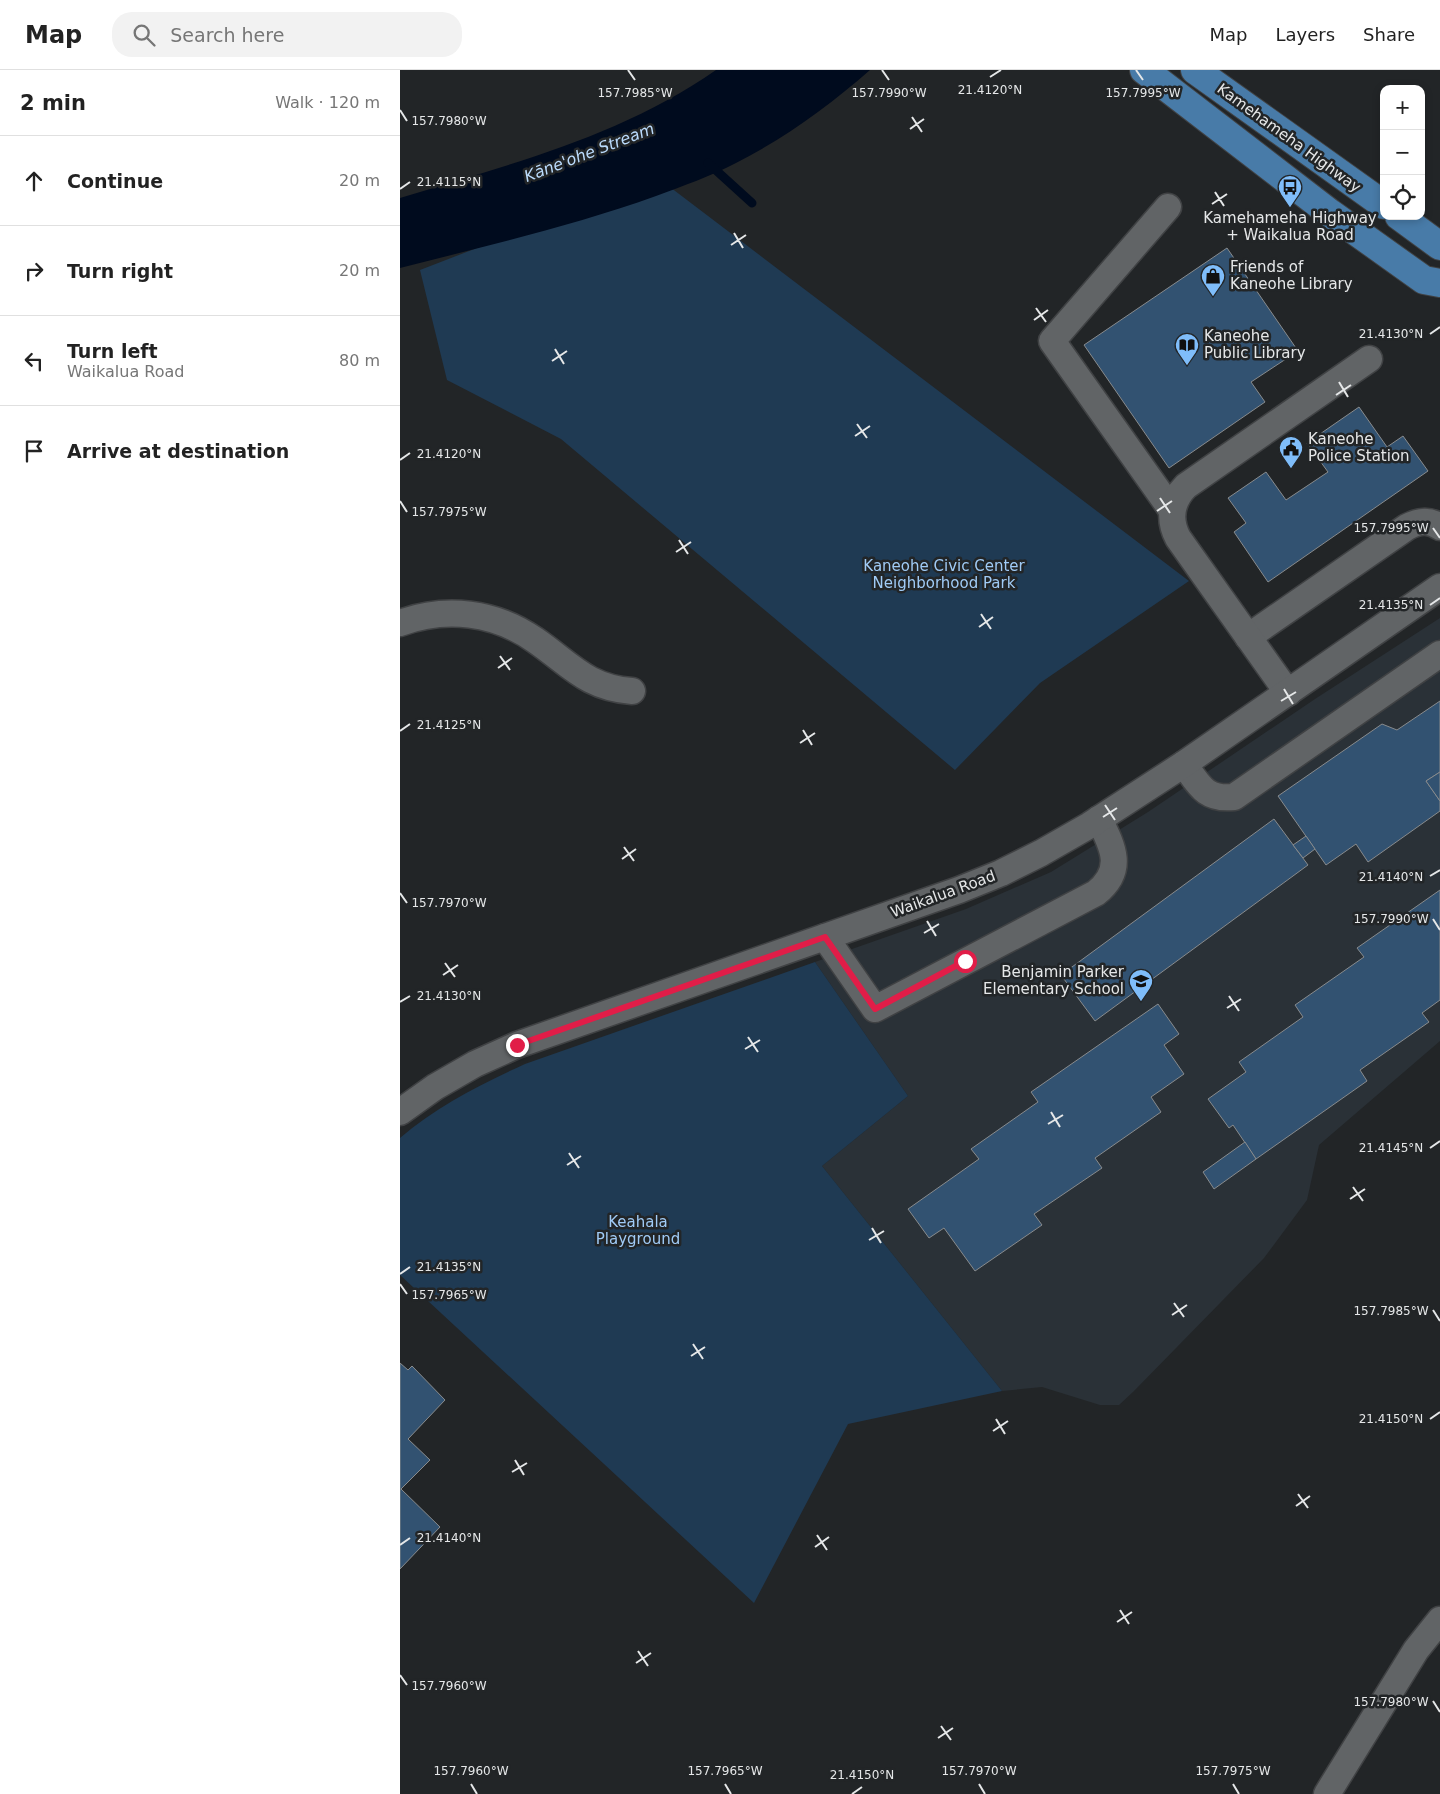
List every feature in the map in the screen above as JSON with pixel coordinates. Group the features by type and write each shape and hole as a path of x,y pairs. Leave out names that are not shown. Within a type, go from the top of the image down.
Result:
{"main road":[{"path":"1144,70 1330,214 1424,280 1440,283"},
{"name":"Kamehameha Highway","path":"1194,70 1380,203"},
{"path":"1404,220 1440,246"}],"street":[{"path":"1168,207 1052,341 1172,509"},
{"path":"1288,693 1178,538 1173,529 1172,509 1180,492 1186,486 1369,359"},
{"path":"1248,637 1407,527 1420,522 1428,522 1440,527"},
{"name":"Waikalua Road","path":"400,1112 435,1087 475,1064 517,1045 959,890 1001,873 1042,853 1184,764 1438,593"},
{"path":"400,622 431,614 452,613 474,615 495,620 516,628 593,682 605,688 632,692"},
{"path":"1184,764 1203,790 1209,794 1224,798 1234,797 1440,654"},
{"path":"825,937 875,1009 1103,888 1112,872 1114,854 1112,845 1099,819"},
{"path":"1327,1794 1416,1650 1440,1620"}],"shaded area":[{"name":"Benjamin Parker Elementary School","path":"1440,618 1440,1041 1319,1145 1307,1200 1264,1258 1119,1405 1100,1405 1042,1387 1002,1391 822,1166 908,1096 815,962 966,909 1051,872 1148,812 1315,699"}],"green space":[{"name":"Kaneohe Civic Center Neighborhood Park","path":"658,178 1189,581 1040,683 955,770 561,439 447,380 420,270"},
{"name":"Keahala Playground","path":"815,962 908,1096 822,1166 1002,1391 848,1424 754,1603 400,1275 400,1138 414,1126 460,1096 525,1064"}],"water":[{"name":"Kāne'ohe Stream","path":"716,70 870,70 823,109 789,132 754,153 707,177 593,217 400,268 400,198 523,160 603,131 642,113"}],"building":[{"name":"Kaneohe Public Library","path":"1227,248 1298,351 1251,382 1265,402 1169,468 1084,345"},
{"path":"1359,407 1387,447 1403,436 1428,471 1268,582 1234,532 1246,523 1228,498 1266,472 1286,500 1328,472 1307,443"},
{"path":"1440,701 1440,772 1426,781 1440,801 1440,811 1368,862 1356,844 1326,865 1278,796 1382,724 1397,730"},
{"path":"1440,772 1440,801 1426,781"},
{"path":"1274,819 1308,865 1095,1021 1061,975"},
{"path":"1306,836 1315,849 1303,858 1293,845"},
{"path":"1440,890 1440,1000 1422,1013 1429,1022 1360,1070 1367,1081 1256,1159 1233,1125 1229,1128 1208,1099 1246,1072 1239,1062 1303,1017 1295,1005 1364,957 1357,948"},
{"path":"1158,1004 1179,1034 1164,1045 1184,1074 1151,1097 1161,1112 1095,1158 1102,1168 1034,1214 1042,1225 975,1271 944,1228 929,1238 908,1209 979,1159 971,1149 1038,1102 1031,1092"},
{"path":"1245,1142 1256,1159 1214,1189 1203,1172"},
{"path":"400,1363 408,1370 412,1366 445,1400 408,1439 430,1460 401,1489 440,1527 400,1569"}],"waterway":[{"path":"708,163 752,203"}],"place":[{"name":"Kamehameha Highway + Waikalua Road","path":"1290,208"},
{"name":"Friends of Kaneohe Library","path":"1213,297"},
{"name":"Kaneohe Public Library","path":"1187,366"},
{"name":"Kaneohe Police Station","path":"1291,469"},
{"name":"Benjamin Parker Elementary School","path":"1141,1002"}],"route":[{"path":"517,1045 825,937 875,1009 965,961"}]}
